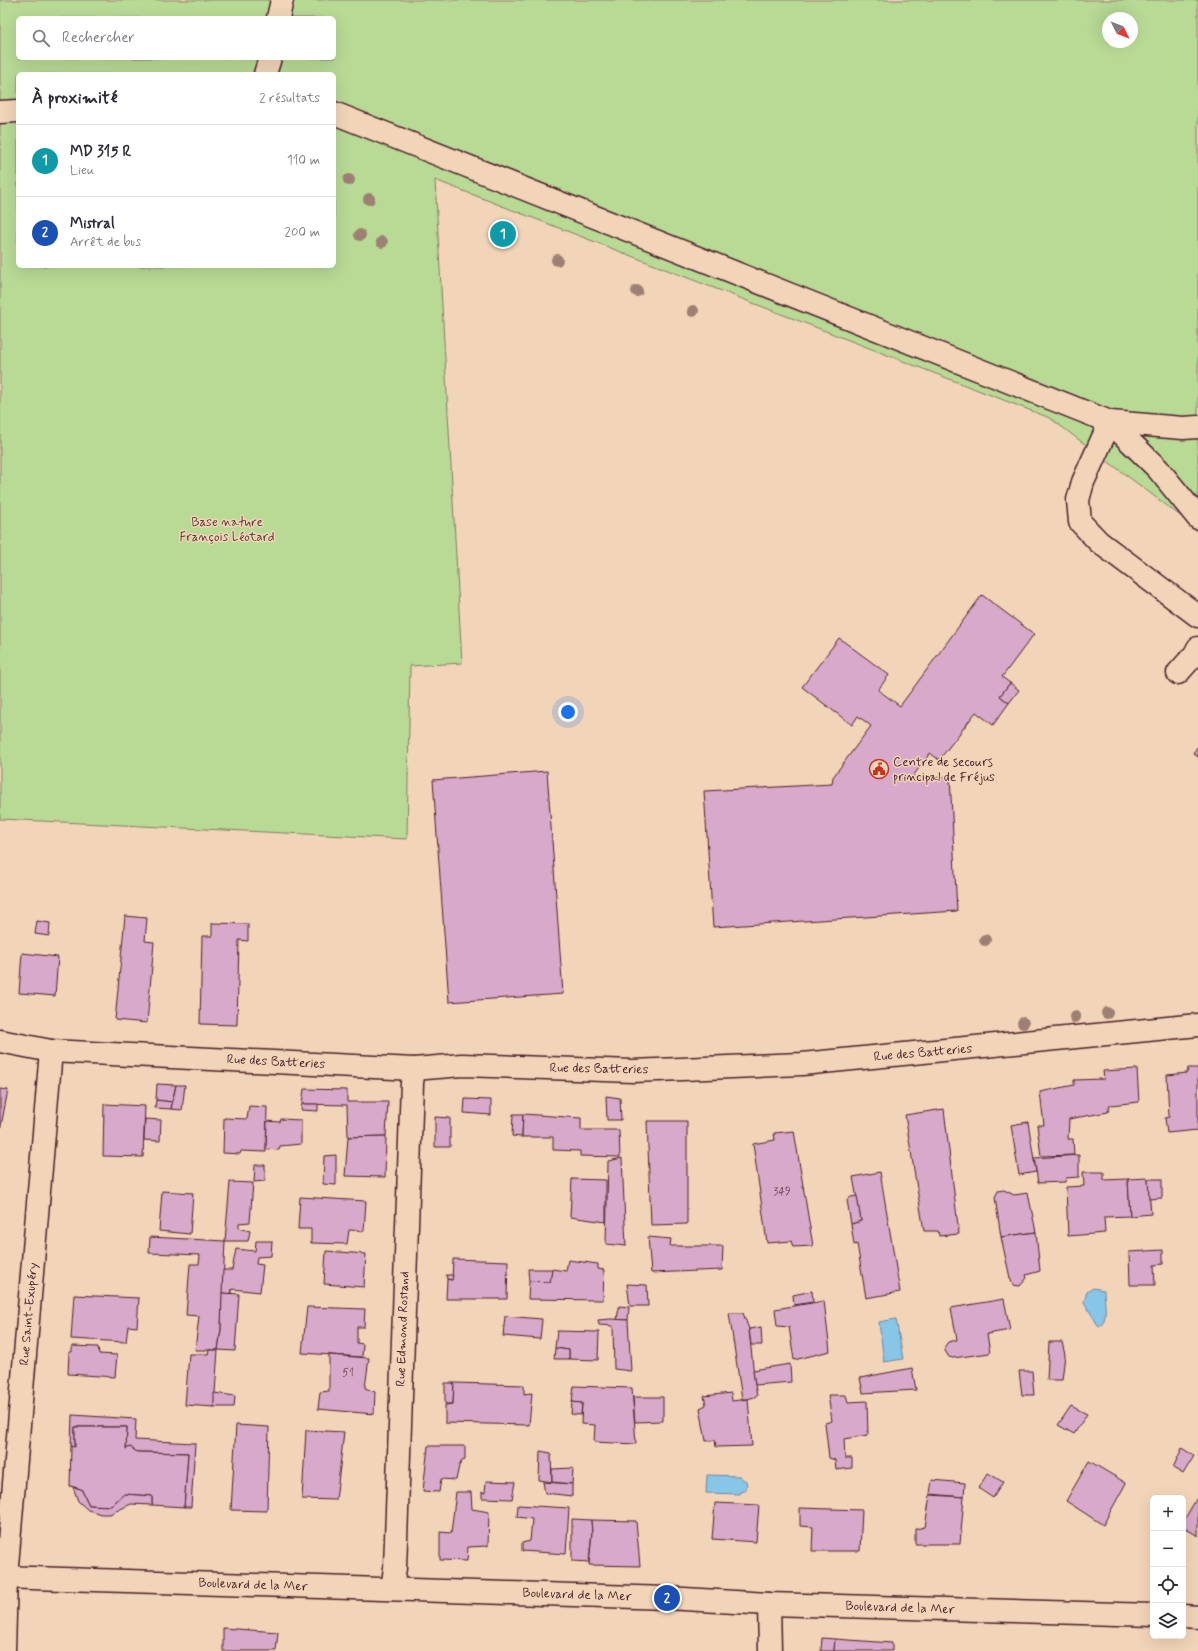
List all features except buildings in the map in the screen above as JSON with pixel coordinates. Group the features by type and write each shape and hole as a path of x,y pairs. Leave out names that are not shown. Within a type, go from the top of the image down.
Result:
{"street":[{"path":"278,16 282,0"},
{"path":"266,72 269,60"},
{"path":"0,112 16,111"},
{"path":"336,114 1110,422 1183,428 1198,427"},
{"path":"1110,422 1158,469 1198,518"},
{"path":"1110,422 1083,482 1078,500 1080,522 1099,542 1198,616"},
{"path":"1178,673 1195,654 1198,648"},
{"name":"Rue des Batteries","path":"0,1041 51,1051 414,1069 462,1065 633,1071 802,1064 1198,1025"},
{"name":"Rue Saint-Exupéry","path":"4,1651 3,1577 51,1051"},
{"name":"Rue Edmond Rostand","path":"392,1589 395,1568 414,1069"},
{"name":"Boulevard de la Mer","path":"3,1577 667,1598 769,1604 1150,1615"},
{"path":"769,1604 770,1651"},
{"path":"1186,1616 1198,1617"}],"green space":[{"name":"Base nature François Léotard","path":"0,0 1198,0 1198,529 1050,418 435,180 462,663 410,666 407,839 0,819"}],"water":[{"path":"1093,1288 1104,1290 1105,1316 1099,1327 1084,1302 1087,1292"},
{"path":"896,1319 903,1359 884,1362 879,1322"},
{"path":"707,1475 740,1476 746,1481 747,1486 745,1491 740,1492 740,1494 706,1493"}],"place":[{"name":"MD 315 R","path":"503,234"},
{"name":"Centre de secours principal de Fréjus","path":"879,769"},
{"name":"Mistral","path":"667,1598"}]}
